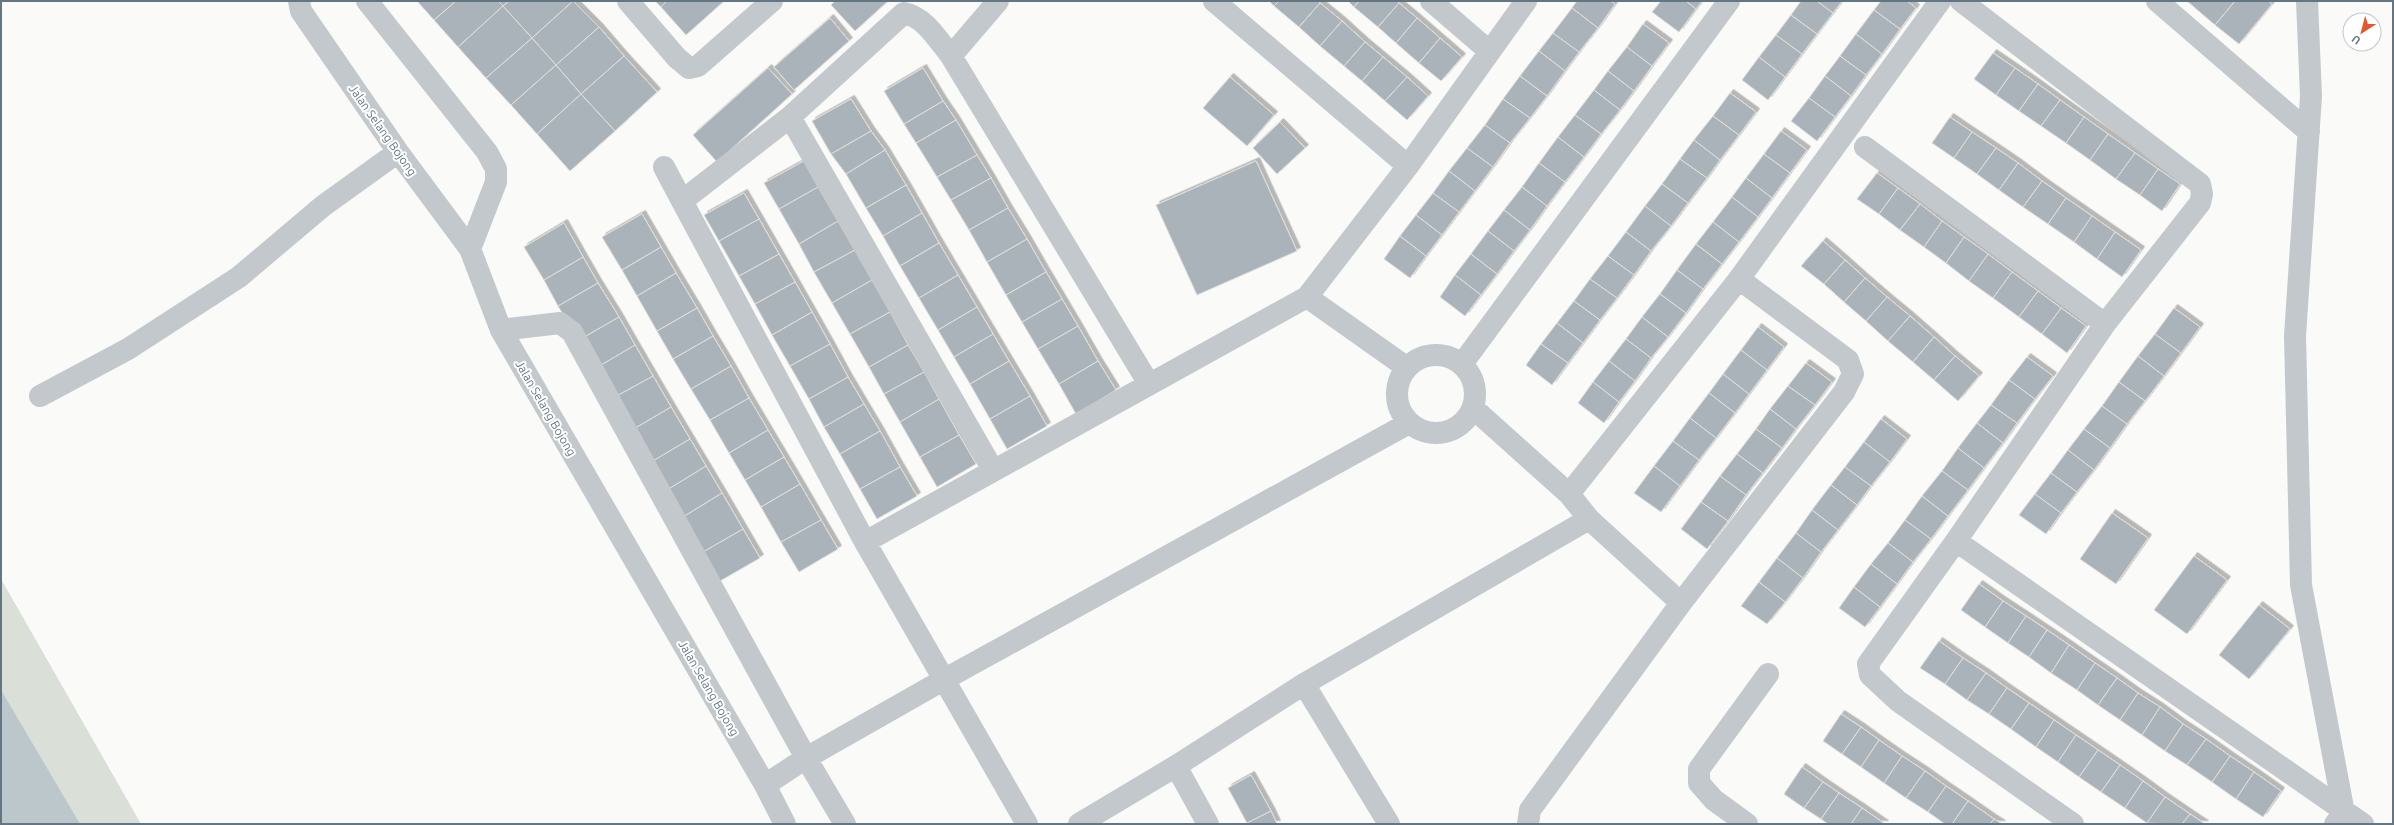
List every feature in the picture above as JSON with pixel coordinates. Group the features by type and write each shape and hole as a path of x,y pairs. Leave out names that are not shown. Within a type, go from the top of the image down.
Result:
{"street":[{"name":"Jalan Selang Bojong","path":"299,1 301,11 398,152 470,249 501,330 765,785 785,824"},
{"path":"367,1 487,152 496,169 496,182 470,249"},
{"path":"628,1 677,58 689,68 698,66 772,1"},
{"path":"951,56 998,1"},
{"path":"1214,1 1408,166"},
{"path":"1431,1 1489,51"},
{"path":"865,542 1307,297 1408,166 1526,1"},
{"path":"1462,364 1729,1"},
{"path":"1569,494 1739,279 1940,1"},
{"path":"1961,1 2200,184 2202,194 2200,203 2105,324 1956,541 1868,664 1870,675 1898,701 2073,824"},
{"path":"2157,1 2309,132"},
{"path":"2307,1 2312,96 2295,336 2302,585 2340,818"},
{"path":"682,201 790,117 904,13 921,19 951,56 1149,384"},
{"path":"790,117 993,470"},
{"path":"1865,147 2105,324"},
{"path":"40,396 128,349 239,278 323,206 398,152"},
{"path":"664,167 865,542 1027,824"},
{"path":"1528,824 1530,810 1681,603 1844,392 1853,374 1848,360 1739,279"},
{"path":"1307,297 1406,367"},
{"path":"501,330 560,323 572,332 806,758 845,824"},
{"path":"1433,354 1449,357 1462,364 1472,377 1475,392 1473,408 1465,420 1453,430 1438,434 1422,431 1409,423 1400,410 1396,396 1398,380 1406,367 1418,358 1433,354"},
{"path":"1473,408 1569,494 1589,519 1681,603"},
{"path":"765,785 806,758 945,679 1409,423"},
{"path":"1079,824 1176,766 1304,684 1589,519"},
{"path":"1956,541 2340,818 2363,824"},
{"path":"1747,824 1714,800 1700,783 1699,769 1768,674"},
{"path":"1304,684 1390,824"},
{"path":"1176,766 1208,824"}],"shaded area":[{"path":"1,579 141,824 79,824 1,691"},
{"path":"1,690 80,824 1,824"}],"building":[{"path":"417,1 456,1 434,20"},
{"path":"456,1 498,1 503,6 458,47 434,20"},
{"path":"498,1 509,1 503,6"},
{"path":"509,1 573,1 532,38 503,6"},
{"path":"573,1 599,27 556,65 532,38"},
{"path":"655,1 667,1 661,7"},
{"path":"667,1 724,1 686,35 661,7"},
{"path":"835,1 888,1 855,31 831,5"},
{"path":"1269,1 1279,1 1274,6"},
{"path":"1279,1 1318,1 1320,3 1299,27 1274,6"},
{"path":"1348,1 1359,1 1354,7"},
{"path":"1359,1 1397,1 1399,3 1378,27 1354,7"},
{"path":"1577,1 1610,1 1615,4 1598,28 1572,8"},
{"path":"1661,1 1686,1 1696,9 1679,32 1652,12"},
{"path":"1686,1 1702,1 1696,9"},
{"path":"1801,1 1817,1 1833,13 1817,34 1791,15"},
{"path":"1817,1 1842,1 1833,13"},
{"path":"1881,1 1907,1 1916,8 1900,29 1874,10"},
{"path":"2187,1 2235,1 2215,25"},
{"path":"2235,1 2268,1 2272,4 2239,44 2215,25"},
{"path":"1320,3 1342,21 1320,46 1299,27"},
{"path":"1399,3 1417,18 1396,43 1378,27"},
{"path":"503,6 532,38 486,78 458,47"},
{"path":"1572,8 1598,28 1579,52 1553,33"},
{"path":"1874,10 1900,29 1882,54 1856,34"},
{"path":"1791,15 1817,34 1802,54 1776,35"},
{"path":"830,18 849,41 794,90 774,67"},
{"path":"1417,18 1440,38 1419,63 1396,43"},
{"path":"1342,21 1365,42 1344,66 1320,46"},
{"path":"1643,24 1669,43 1652,66 1627,47"},
{"path":"599,27 624,56 581,94 556,65"},
{"path":"1553,33 1579,52 1565,71 1539,51"},
{"path":"1856,34 1882,54 1866,75 1840,56"},
{"path":"1776,35 1802,54 1785,77 1759,57"},
{"path":"532,38 556,65 511,105 486,78"},
{"path":"1440,38 1462,57 1441,81 1419,63"},
{"path":"1365,42 1383,57 1362,81 1344,66"},
{"path":"1627,47 1652,66 1634,91 1608,71"},
{"path":"1539,51 1565,71 1547,96 1520,76"},
{"path":"1993,53 2015,68 1996,95 1974,79"},
{"path":"624,56 657,92 615,131 581,94"},
{"path":"1840,56 1866,75 1851,96 1825,76"},
{"path":"1383,57 1407,77 1385,101 1362,81"},
{"path":"1759,57 1785,77 1768,100 1742,80"},
{"path":"556,65 581,94 537,134 511,105"},
{"path":"768,68 792,94 717,162 693,135"},
{"path":"923,68 943,101 904,124 884,91"},
{"path":"2015,68 2038,84 2019,111 1996,95"},
{"path":"1608,71 1634,91 1620,110 1594,90"},
{"path":"1520,76 1547,96 1530,118 1503,99"},
{"path":"1825,76 1851,96 1835,117 1809,98"},
{"path":"1230,77 1274,115 1247,146 1203,108"},
{"path":"1407,77 1428,96 1407,120 1385,101"},
{"path":"2038,84 2060,100 2041,126 2019,111"},
{"path":"1594,90 1620,110 1601,134 1575,115"},
{"path":"1730,93 1756,112 1739,135 1713,116"},
{"path":"581,94 615,131 570,171 537,134"},
{"path":"1809,98 1835,117 1817,141 1791,121"},
{"path":"851,99 871,131 831,154 812,121"},
{"path":"1503,99 1530,118 1510,143 1485,125"},
{"path":"2060,100 2084,117 2066,143 2041,126"},
{"path":"943,101 956,120 916,143 904,124"},
{"path":"1575,115 1601,134 1584,157 1558,137"},
{"path":"1713,116 1739,135 1720,160 1694,140"},
{"path":"1950,117 1972,132 1954,158 1932,143"},
{"path":"2084,117 2108,134 2090,160 2066,143"},
{"path":"956,120 977,155 937,177 916,143"},
{"path":"1280,122 1305,148 1277,174 1253,148"},
{"path":"1485,125 1510,143 1493,167 1467,148"},
{"path":"871,131 885,150 846,174 831,154"},
{"path":"1781,131 1807,150 1790,173 1764,154"},
{"path":"1972,132 1996,148 1977,174 1954,158"},
{"path":"2108,134 2135,153 2116,179 2090,160"},
{"path":"1558,137 1584,157 1565,182 1539,163"},
{"path":"1694,140 1720,160 1707,178 1680,159"},
{"path":"1467,148 1493,167 1475,191 1449,171"},
{"path":"1996,148 2018,163 1999,190 1977,174"},
{"path":"885,150 906,185 866,208 846,174"},
{"path":"2135,153 2158,169 2140,195 2116,179"},
{"path":"1764,154 1790,173 1772,198 1746,178"},
{"path":"977,155 991,178 951,200 937,177"},
{"path":"1680,159 1707,178 1688,203 1662,184"},
{"path":"804,161 818,187 779,209 764,183"},
{"path":"1256,161 1297,251 1197,295 1156,205"},
{"path":"1539,163 1565,182 1547,206 1522,187"},
{"path":"2018,163 2042,181 2023,207 1999,190"},
{"path":"2158,169 2180,184 2162,211 2140,195"},
{"path":"1449,171 1475,191 1459,212 1433,193"},
{"path":"1877,173 1898,188 1879,214 1857,199"},
{"path":"991,178 1008,208 969,230 951,200"},
{"path":"1746,178 1772,198 1758,217 1732,197"},
{"path":"2042,181 2066,198 2048,224 2023,207"},
{"path":"1662,184 1688,203 1671,226 1645,206"},
{"path":"906,185 922,213 883,236 866,208"},
{"path":"818,187 838,221 799,244 779,209"},
{"path":"1522,187 1547,206 1530,230 1504,210"},
{"path":"1898,188 1920,204 1900,230 1879,214"},
{"path":"744,193 759,219 719,241 704,215"},
{"path":"1433,193 1459,212 1442,235 1416,215"},
{"path":"1732,197 1758,217 1739,242 1713,222"},
{"path":"2066,198 2092,216 2074,242 2048,224"},
{"path":"1920,204 1942,221 1924,247 1900,230"},
{"path":"1645,206 1671,226 1651,251 1626,232"},
{"path":"1008,208 1027,239 987,262 969,230"},
{"path":"1504,210 1530,230 1514,251 1488,231"},
{"path":"922,213 939,243 900,266 883,236"},
{"path":"642,214 661,247 622,270 602,237"},
{"path":"1416,215 1442,235 1426,256 1400,236"},
{"path":"2092,216 2115,232 2097,259 2074,242"},
{"path":"759,219 779,254 739,276 719,241"},
{"path":"838,221 855,250 814,272 799,244"},
{"path":"1942,221 1964,237 1946,263 1924,247"},
{"path":"1713,222 1739,242 1722,264 1696,244"},
{"path":"564,223 583,257 544,280 524,247"},
{"path":"1488,231 1514,251 1497,274 1471,254"},
{"path":"1626,232 1651,251 1634,275 1608,256"},
{"path":"2115,232 2141,250 2122,277 2097,259"},
{"path":"1400,236 1426,256 1410,278 1384,259"},
{"path":"1964,237 1988,254 1969,281 1946,263"},
{"path":"1027,239 1046,272 1006,295 987,262"},
{"path":"1823,241 1845,260 1824,284 1801,266"},
{"path":"939,243 958,275 919,298 900,266"},
{"path":"1696,244 1722,264 1703,289 1677,270"},
{"path":"661,247 676,273 637,296 622,270"},
{"path":"855,250 872,280 832,303 814,272"},
{"path":"779,254 795,282 755,304 739,276"},
{"path":"1471,254 1497,274 1481,295 1455,275"},
{"path":"1988,254 2012,272 1993,298 1969,281"},
{"path":"1608,256 1634,275 1617,298 1590,279"},
{"path":"583,257 598,283 558,306 544,280"},
{"path":"1845,260 1865,278 1844,302 1824,284"},
{"path":"1677,270 1703,289 1686,313 1660,294"},
{"path":"1046,272 1062,299 1022,322 1006,295"},
{"path":"2012,272 2038,291 2019,317 1993,298"},
{"path":"676,273 697,308 657,331 637,296"},
{"path":"958,275 977,307 938,330 919,298"},
{"path":"1455,275 1481,295 1465,316 1440,297"},
{"path":"1865,278 1887,297 1866,321 1844,302"},
{"path":"1590,279 1617,298 1600,320 1574,301"},
{"path":"872,280 890,312 850,334 832,303"},
{"path":"795,282 812,312 772,335 755,304"},
{"path":"598,283 619,317 579,340 558,306"},
{"path":"2038,291 2061,308 2042,334 2019,317"},
{"path":"1660,294 1686,313 1668,337 1642,317"},
{"path":"1887,297 1910,316 1888,341 1866,321"},
{"path":"1062,299 1078,326 1038,349 1022,322"},
{"path":"1574,301 1600,320 1583,343 1557,323"},
{"path":"977,307 993,334 954,357 938,330"},
{"path":"697,308 713,336 673,359 657,331"},
{"path":"2061,308 2086,326 2067,353 2042,334"},
{"path":"2174,308 2200,327 2181,353 2155,334"},
{"path":"812,312 830,344 790,366 772,335"},
{"path":"890,312 908,345 869,367 850,334"},
{"path":"1910,316 1934,337 1913,362 1888,341"},
{"path":"619,317 635,345 596,368 579,340"},
{"path":"1642,317 1668,337 1651,358 1626,339"},
{"path":"1557,323 1583,343 1568,363 1541,344"},
{"path":"1078,326 1098,361 1059,384 1038,349"},
{"path":"1758,327 1784,347 1767,370 1741,350"},
{"path":"993,334 1009,361 970,384 954,357"},
{"path":"2155,334 2181,353 2164,376 2138,356"},
{"path":"713,336 731,366 691,389 673,359"},
{"path":"1934,337 1955,356 1934,380 1913,362"},
{"path":"1626,339 1651,358 1635,381 1609,361"},
{"path":"830,344 848,377 809,399 790,366"},
{"path":"1541,344 1568,363 1552,385 1526,365"},
{"path":"635,345 653,376 613,398 596,368"},
{"path":"908,345 924,372 884,394 869,367"},
{"path":"1741,350 1767,370 1749,394 1723,374"},
{"path":"1955,356 1979,376 1958,401 1934,380"},
{"path":"2138,356 2164,376 2145,401 2119,382"},
{"path":"2027,357 2053,376 2035,399 2009,380"},
{"path":"1009,361 1030,396 990,419 970,384"},
{"path":"1098,361 1116,390 1076,414 1059,384"},
{"path":"1609,361 1635,381 1619,402 1593,382"},
{"path":"1806,363 1832,382 1815,405 1788,386"},
{"path":"731,366 749,398 710,420 691,389"},
{"path":"924,372 939,399 900,422 884,394"},
{"path":"1723,374 1749,394 1735,413 1709,393"},
{"path":"653,376 671,407 632,430 613,398"},
{"path":"848,377 864,404 824,427 809,399"},
{"path":"2009,380 2035,399 2017,423 1991,405"},
{"path":"1593,382 1619,402 1604,423 1578,403"},
{"path":"2119,382 2145,401 2127,424 2102,406"},
{"path":"1788,386 1815,405 1796,429 1770,409"},
{"path":"1709,393 1735,413 1716,438 1690,418"},
{"path":"1030,396 1047,426 1007,449 990,419"},
{"path":"749,398 768,430 729,453 710,420"},
{"path":"939,399 959,435 920,457 900,422"},
{"path":"864,404 880,431 840,454 824,427"},
{"path":"1991,405 2017,423 2003,443 1977,423"},
{"path":"2102,406 2127,424 2110,448 2084,429"},
{"path":"671,407 690,439 651,462 632,430"},
{"path":"1770,409 1796,429 1782,448 1756,429"},
{"path":"1690,418 1716,438 1699,460 1673,441"},
{"path":"1881,419 1907,439 1890,462 1864,442"},
{"path":"1977,423 2003,443 1984,468 1958,448"},
{"path":"1756,429 1782,448 1763,473 1737,454"},
{"path":"2084,429 2110,448 2094,470 2068,450"},
{"path":"768,430 784,457 745,480 729,453"},
{"path":"880,431 900,467 860,489 840,454"},
{"path":"959,435 976,464 937,487 920,457"},
{"path":"690,439 706,466 667,490 651,462"},
{"path":"1673,441 1699,460 1680,486 1654,466"},
{"path":"1864,442 1890,462 1871,486 1845,467"},
{"path":"1958,448 1984,468 1968,490 1942,471"},
{"path":"2068,450 2094,470 2077,492 2051,473"},
{"path":"1737,454 1763,473 1746,495 1720,476"},
{"path":"784,457 800,484 761,507 745,480"},
{"path":"706,466 722,493 683,517 667,490"},
{"path":"1654,466 1680,486 1661,512 1634,493"},
{"path":"900,467 917,496 877,519 860,489"},
{"path":"1845,467 1871,486 1857,505 1831,485"},
{"path":"1942,471 1968,490 1948,516 1922,496"},
{"path":"2051,473 2077,492 2061,513 2035,494"},
{"path":"1720,476 1746,495 1728,521 1701,502"},
{"path":"800,484 821,520 781,542 761,507"},
{"path":"1831,485 1857,505 1838,530 1812,510"},
{"path":"722,493 743,529 703,552 683,517"},
{"path":"2035,494 2061,513 2046,534 2019,515"},
{"path":"1922,496 1948,516 1931,539 1905,520"},
{"path":"1701,502 1728,521 1707,549 1681,529"},
{"path":"1812,510 1838,530 1821,552 1796,533"},
{"path":"2112,513 2148,538 2116,584 2080,559"},
{"path":"821,520 838,549 799,572 781,542"},
{"path":"1905,520 1931,539 1913,562 1888,543"},
{"path":"743,529 760,558 720,581 703,552"},
{"path":"1796,533 1821,552 1803,578 1777,558"},
{"path":"1888,543 1913,562 1897,584 1871,564"},
{"path":"2194,556 2227,580 2187,634 2154,610"},
{"path":"1777,558 1803,578 1785,602 1759,582"},
{"path":"1871,564 1897,584 1880,607 1854,587"},
{"path":"1759,582 1785,602 1767,624 1741,606"},
{"path":"1979,584 2003,601 1985,627 1961,610"},
{"path":"1854,587 1880,607 1865,627 1839,608"},
{"path":"2003,601 2026,616 2008,643 1985,627"},
{"path":"2259,605 2290,629 2249,679 2219,655"},
{"path":"2026,616 2047,630 2029,657 2008,643"},
{"path":"2047,630 2069,645 2051,673 2029,657"},
{"path":"1939,641 1963,658 1945,684 1920,668"},
{"path":"2069,645 2095,663 2077,690 2051,673"},
{"path":"1963,658 1986,673 1967,700 1945,684"},
{"path":"2095,663 2117,678 2098,705 2077,690"},
{"path":"1986,673 2007,688 1989,714 1967,700"},
{"path":"2117,678 2138,693 2120,720 2098,705"},
{"path":"2007,688 2029,703 2011,729 1989,714"},
{"path":"2138,693 2160,707 2142,735 2120,720"},
{"path":"2029,703 2054,720 2036,747 2011,729"},
{"path":"2160,707 2183,724 2165,751 2142,735"},
{"path":"1841,714 1861,727 1842,754 1823,741"},
{"path":"2054,720 2076,735 2058,762 2036,747"},
{"path":"2183,724 2206,739 2187,765 2165,751"},
{"path":"1861,727 1879,740 1861,767 1842,754"},
{"path":"2076,735 2098,750 2079,777 2058,762"},
{"path":"2206,739 2230,756 2212,782 2187,765"},
{"path":"1879,740 1902,756 1884,783 1861,767"},
{"path":"2098,750 2120,765 2101,792 2079,777"},
{"path":"1902,756 1925,771 1906,798 1884,783"},
{"path":"2230,756 2254,772 2236,799 2212,782"},
{"path":"2120,765 2143,781 2125,808 2101,792"},
{"path":"1802,767 1823,782 1804,808 1784,794"},
{"path":"1925,771 1946,786 1928,812 1906,798"},
{"path":"2254,772 2281,791 2263,817 2236,799"},
{"path":"1251,775 1271,811 1247,823 1228,788"},
{"path":"2143,781 2165,797 2147,823 2125,808"},
{"path":"1823,782 1839,793 1821,819 1804,808"},
{"path":"1946,786 1968,801 1952,824 1945,824 1928,812"},
{"path":"1839,793 1862,808 1851,824 1828,824 1821,819"},
{"path":"2165,797 2190,814 2182,824 2147,823"},
{"path":"1968,801 1994,819 1990,824 1952,824"},
{"path":"1862,808 1885,824 1851,824"},
{"path":"1271,811 1277,824 1247,824 1247,823"},
{"path":"2190,814 2205,824 2182,824"},
{"path":"1994,819 2002,824 1990,824"}]}
